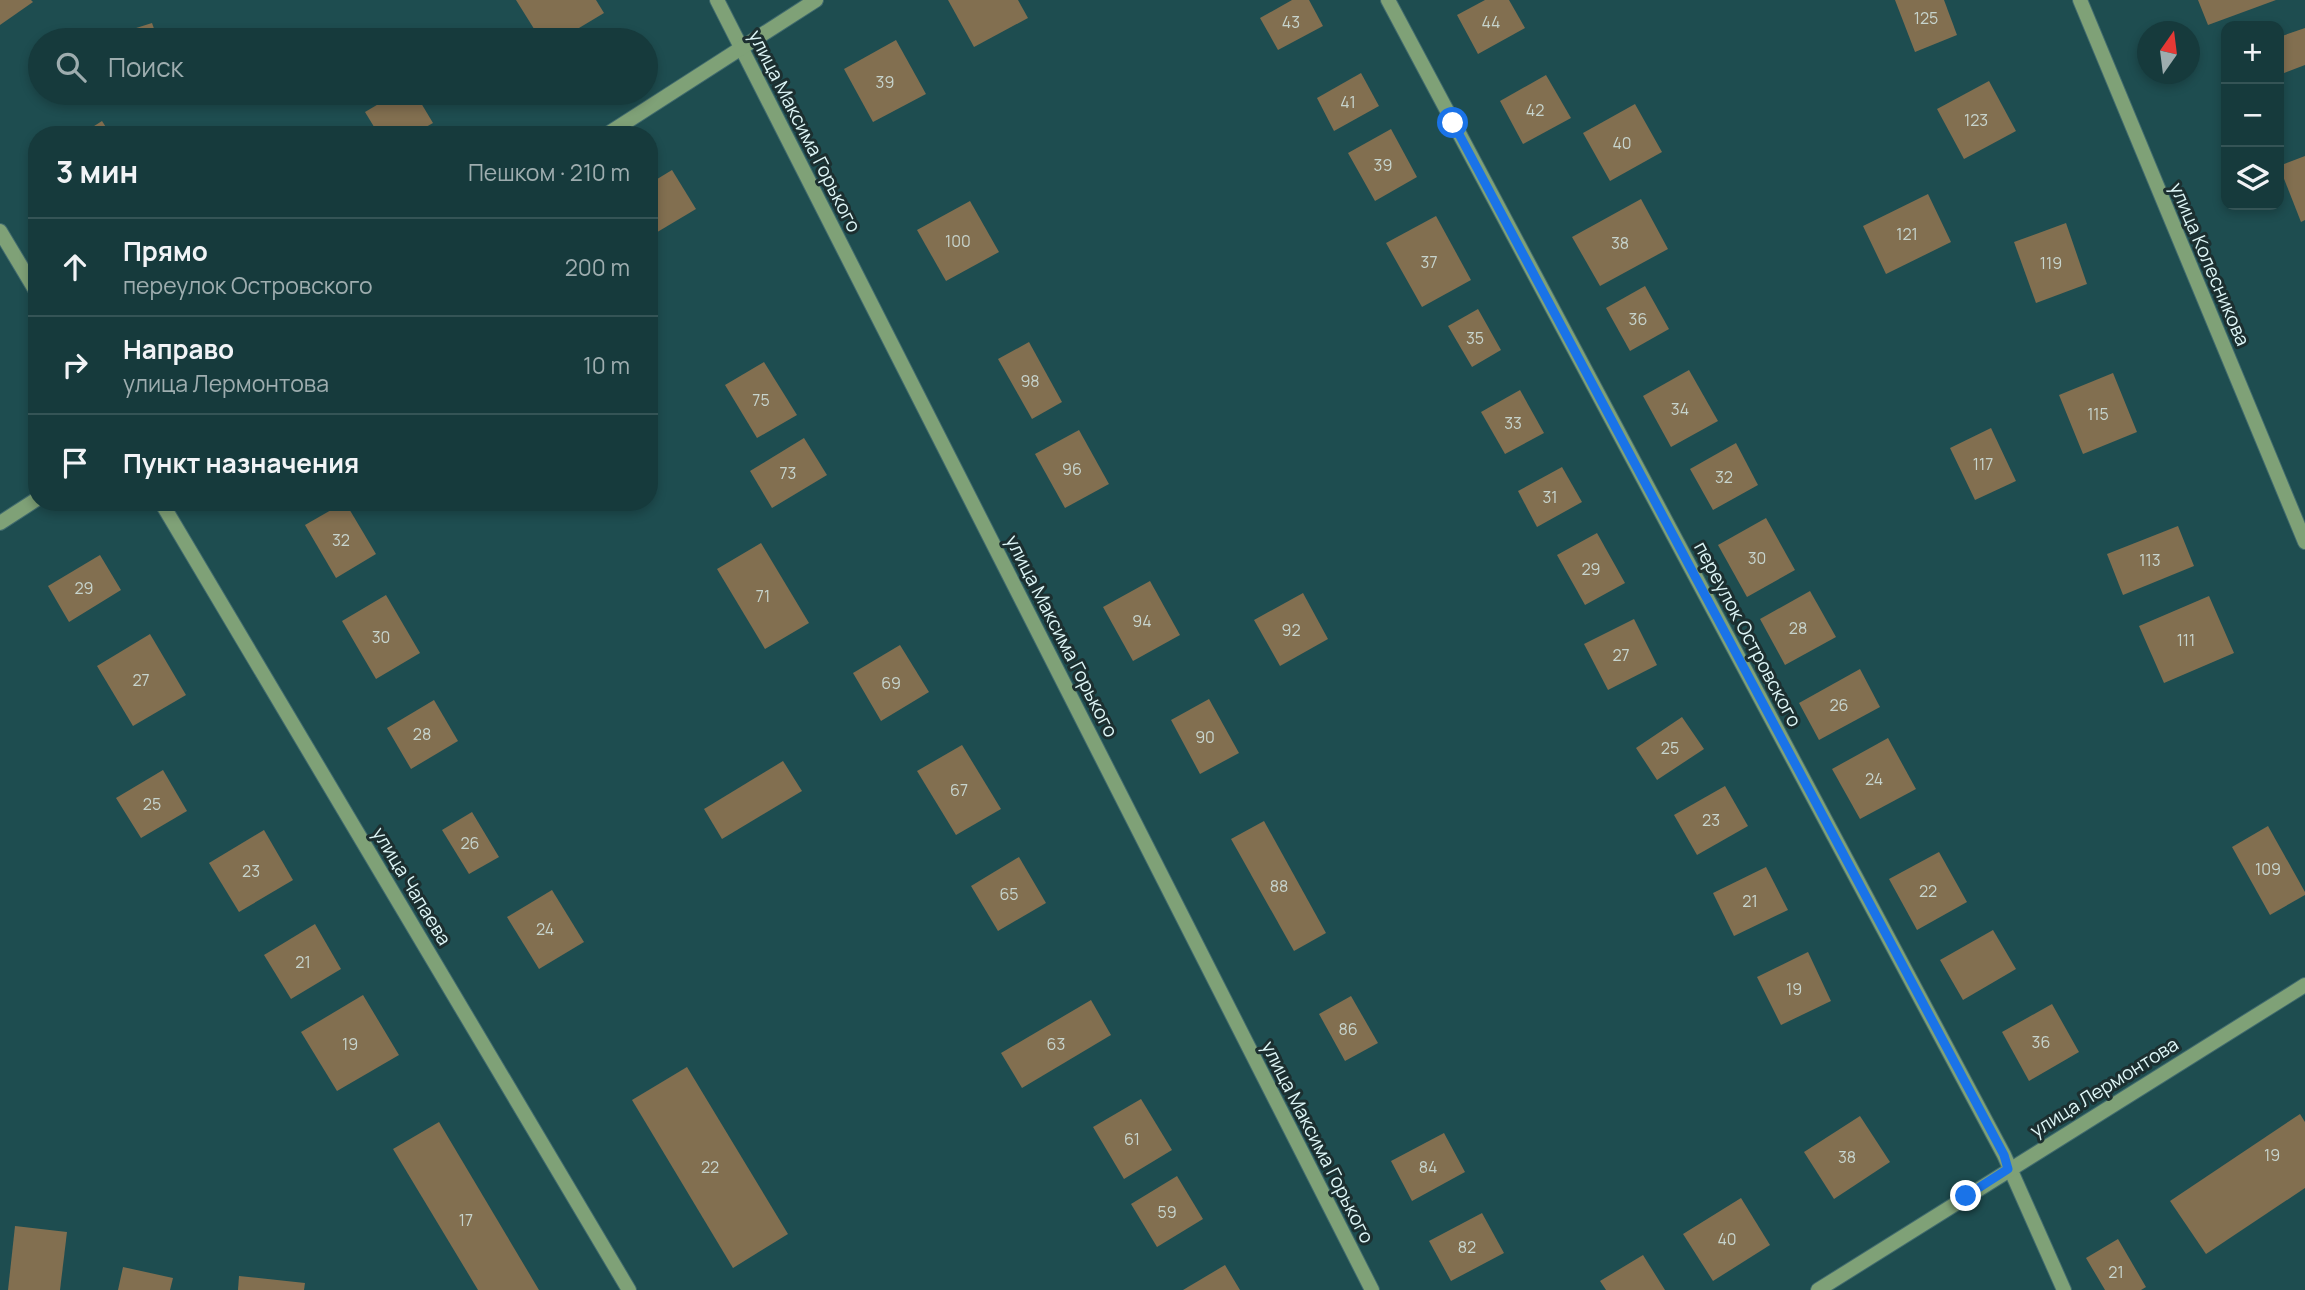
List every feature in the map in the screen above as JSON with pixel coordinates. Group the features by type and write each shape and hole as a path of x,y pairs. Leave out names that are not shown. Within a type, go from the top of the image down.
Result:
{"street":[{"name":"улица Максима Горького","path":"717,0 1372,1290"},
{"path":"658,101 816,0"},
{"name":"переулок Островского","path":"1388,0 2004,1155 2064,1290"},
{"name":"улица Колесникова","path":"2080,0 2305,542"},
{"path":"620,126 653,105"},
{"path":"0,231 28,278"},
{"path":"0,523 28,505"},
{"name":"улица Чапаева","path":"166,511 629,1290"},
{"name":"улица Лермонтова","path":"1818,1290 2305,985"}],"building":[{"path":"0,0 31,0 33,2 0,25"},
{"path":"516,0 596,0 604,13 579,28 534,28"},
{"path":"948,0 1018,0 1028,18 974,47"},
{"path":"1292,0 1309,0 1323,26 1278,50 1260,18"},
{"path":"1485,0 1509,0 1525,28 1478,54 1457,15"},
{"path":"1895,0 1944,0 1957,35 1915,52"},
{"path":"2198,0 2276,0 2208,25"},
{"path":"152,23 154,28 136,28"},
{"path":"2305,28 2305,65 2284,73 2284,35"},
{"path":"896,40 926,94 873,122 844,69"},
{"path":"1361,73 1379,106 1334,131 1317,98"},
{"path":"1546,75 1571,118 1523,144 1500,101"},
{"path":"1989,81 2016,131 1964,159 1937,109"},
{"path":"1635,104 1662,152 1610,181 1583,133"},
{"path":"377,105 422,105 433,123 428,126 374,126 365,112"},
{"path":"1391,129 1417,177 1375,201 1348,153"},
{"path":"2305,156 2305,220 2301,222 2284,179 2284,164"},
{"path":"672,170 696,209 658,232 658,179"},
{"path":"1928,194 1951,242 1886,274 1863,226"},
{"path":"1641,199 1668,249 1600,286 1572,237"},
{"path":"970,201 999,252 946,281 917,230"},
{"path":"1436,216 1471,280 1422,307 1386,243"},
{"path":"2066,223 2087,284 2036,303 2014,242"},
{"path":"1645,286 1669,329 1630,351 1606,308"},
{"path":"1478,309 1501,350 1472,367 1448,326"},
{"path":"1029,342 1062,402 1032,419 998,359"},
{"path":"764,362 797,415 757,438 725,385"},
{"path":"1689,370 1718,421 1671,447 1643,396"},
{"path":"2113,373 2137,432 2083,454 2059,395"},
{"path":"1520,390 1544,433 1505,454 1481,412"},
{"path":"1991,428 2016,481 1975,500 1950,448"},
{"path":"1079,430 1109,484 1065,508 1035,454"},
{"path":"804,438 827,475 772,508 750,471"},
{"path":"1736,443 1758,485 1713,510 1690,469"},
{"path":"1562,467 1582,502 1537,527 1518,491"},
{"path":"329,511 350,511 376,554 336,578 305,525"},
{"path":"1766,518 1795,570 1747,597 1718,545"},
{"path":"2178,526 2194,566 2123,595 2107,554"},
{"path":"1597,533 1625,583 1585,605 1557,555"},
{"path":"761,543 809,623 765,649 717,569"},
{"path":"100,555 121,590 69,622 48,586"},
{"path":"1150,581 1180,635 1133,661 1103,607"},
{"path":"1810,591 1836,637 1785,665 1760,619"},
{"path":"1303,593 1328,639 1280,666 1254,620"},
{"path":"386,595 420,653 376,679 342,621"},
{"path":"2209,596 2234,653 2164,683 2139,626"},
{"path":"1634,619 1657,665 1608,690 1584,644"},
{"path":"150,634 186,695 133,726 97,666"},
{"path":"900,645 929,692 881,721 853,673"},
{"path":"1860,669 1880,707 1819,740 1799,703"},
{"path":"1209,699 1239,753 1200,774 1171,720"},
{"path":"434,700 458,741 411,769 387,728"},
{"path":"1682,717 1704,749 1657,780 1636,748"},
{"path":"1888,738 1916,789 1860,819 1832,769"},
{"path":"962,745 1001,809 956,835 917,771"},
{"path":"783,761 802,791 722,839 704,809"},
{"path":"163,770 187,811 141,838 116,798"},
{"path":"1725,786 1748,826 1697,855 1674,815"},
{"path":"472,812 499,857 469,874 442,830"},
{"path":"1264,821 1326,933 1294,951 1231,839"},
{"path":"2268,826 2305,892 2305,895 2270,915 2232,847"},
{"path":"264,830 293,880 239,912 209,863"},
{"path":"1939,852 1967,902 1917,930 1889,879"},
{"path":"1019,857 1046,903 998,931 971,886"},
{"path":"1766,867 1788,910 1734,936 1713,893"},
{"path":"552,890 584,942 539,969 507,917"},
{"path":"315,924 341,969 291,999 264,955"},
{"path":"1993,930 2016,969 1963,1000 1940,960"},
{"path":"1808,952 1831,1001 1781,1025 1757,977"},
{"path":"363,995 399,1055 337,1091 301,1032"},
{"path":"1351,996 1378,1043 1345,1061 1319,1014"},
{"path":"1091,1000 1111,1035 1022,1088 1001,1053"},
{"path":"2052,1004 2079,1052 2029,1081 2002,1032"},
{"path":"687,1067 788,1234 733,1268 632,1100"},
{"path":"1141,1099 1172,1150 1124,1179 1093,1127"},
{"path":"2300,1114 2305,1122 2305,1188 2206,1254 2170,1201"},
{"path":"1860,1116 1890,1162 1834,1199 1804,1152"},
{"path":"439,1122 539,1290 478,1290 393,1149"},
{"path":"1444,1133 1465,1172 1412,1201 1391,1161"},
{"path":"1177,1176 1203,1219 1157,1247 1131,1204"},
{"path":"1741,1198 1770,1245 1713,1281 1683,1234"},
{"path":"1482,1213 1504,1253 1451,1281 1429,1241"},
{"path":"15,1226 67,1232 60,1290 8,1290"},
{"path":"2118,1239 2146,1287 2141,1290 2105,1290 2086,1258"},
{"path":"1643,1255 1665,1290 1606,1290 1600,1281"},
{"path":"1225,1265 1240,1290 1183,1290"},
{"path":"123,1267 173,1278 170,1290 118,1290"},
{"path":"239,1276 305,1283 304,1290 238,1290"}],"route":[{"path":"1453,123 2004,1155 2008,1169 1966,1196"}]}
